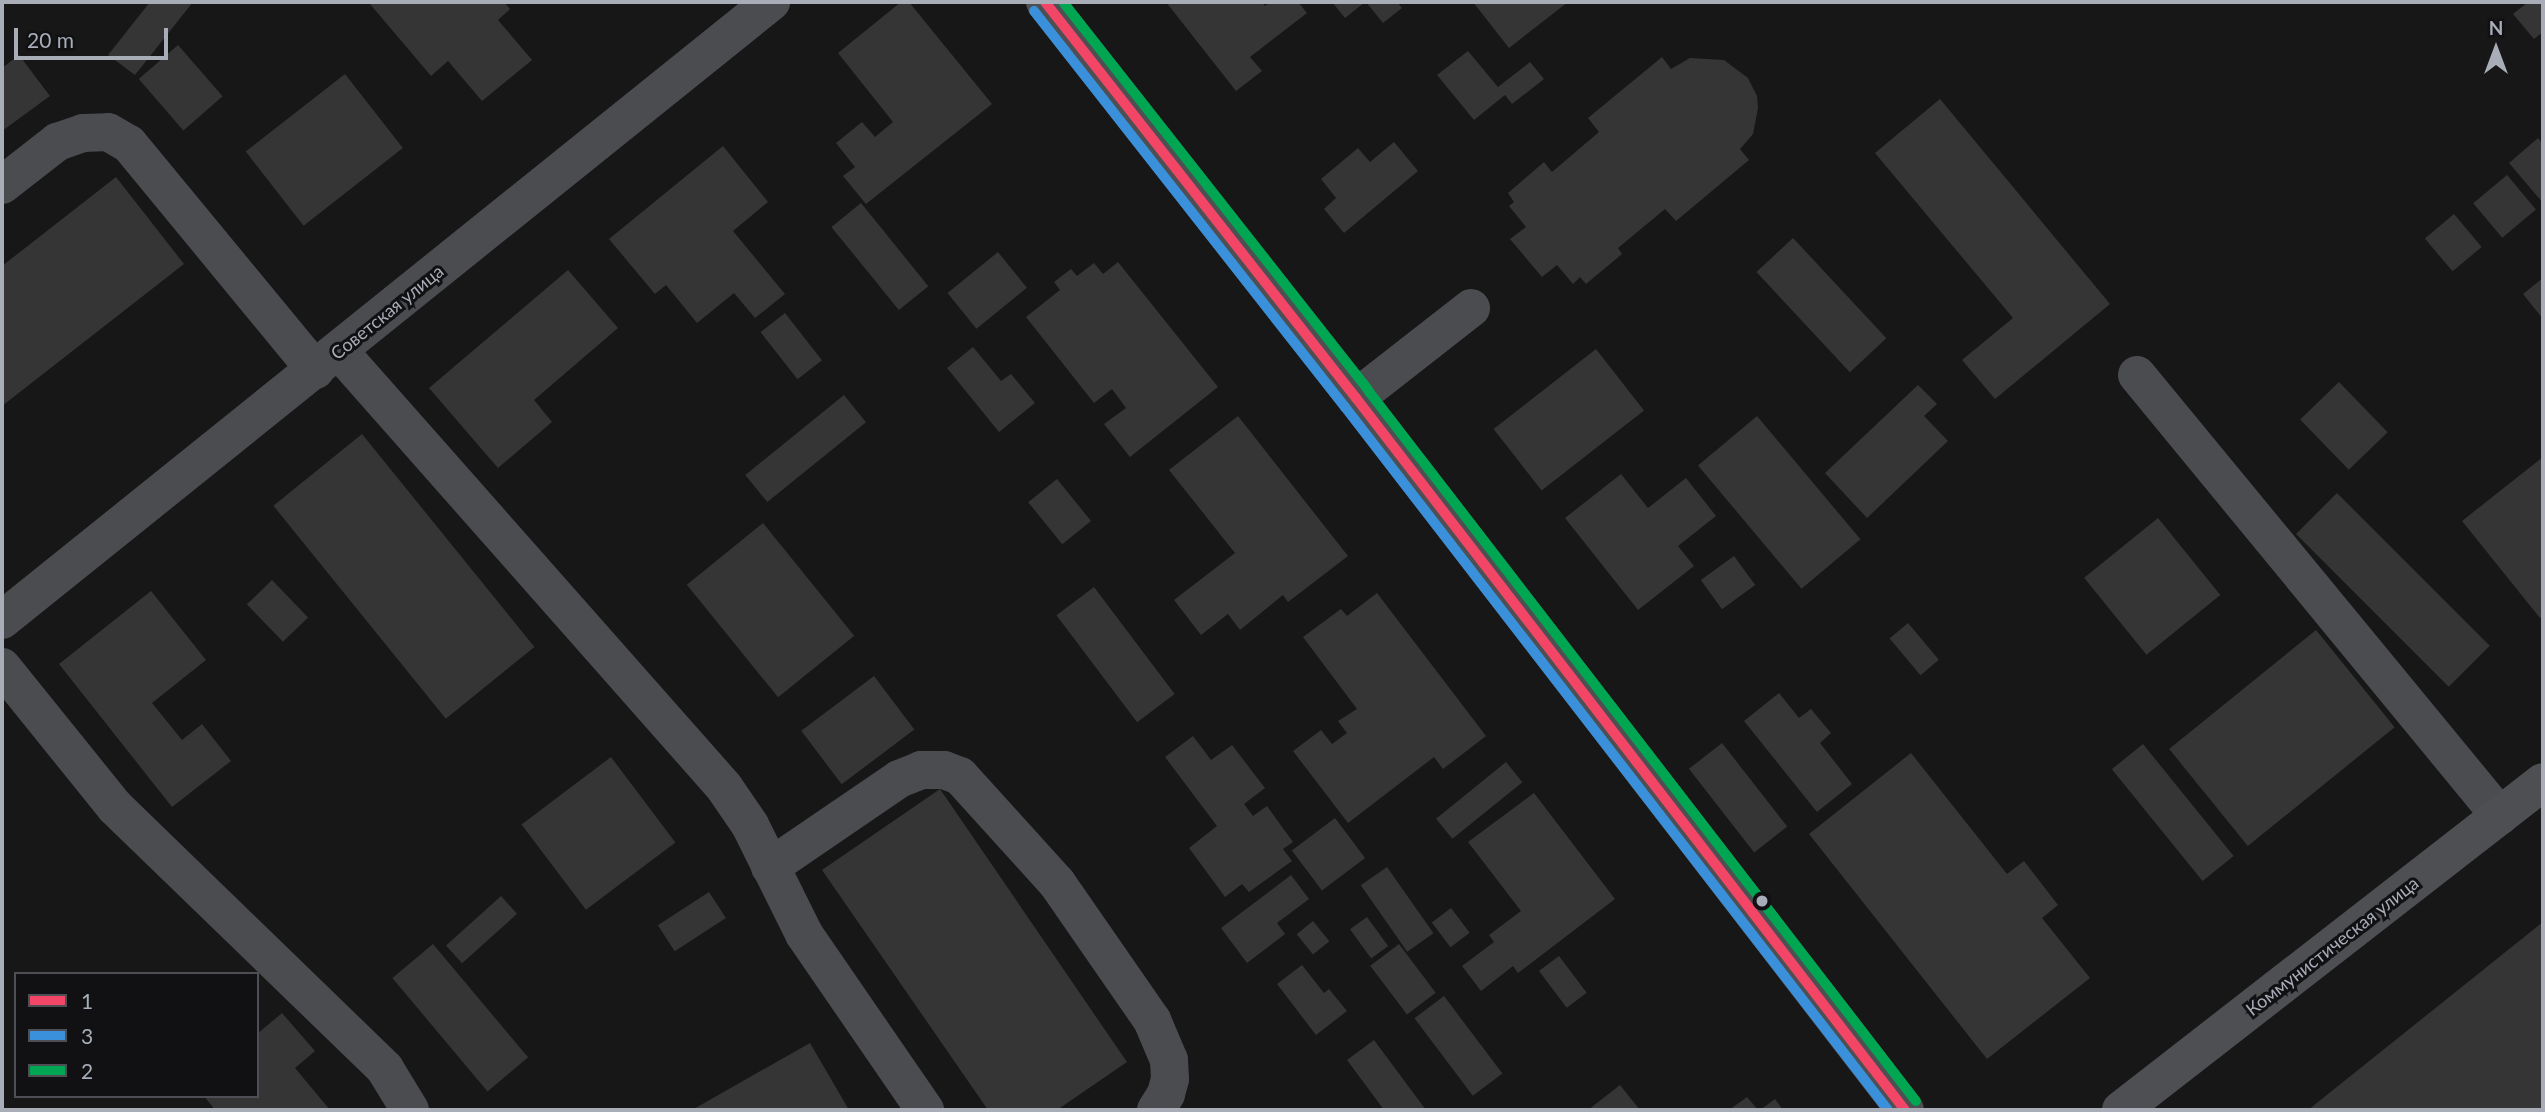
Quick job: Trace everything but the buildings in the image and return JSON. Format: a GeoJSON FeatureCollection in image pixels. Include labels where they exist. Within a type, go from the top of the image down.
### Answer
{"type":"FeatureCollection","features":[{"type":"Feature","properties":{"kind":"main road"},"geometry":{"type":"LineString","coordinates":[[1045,2],[1356,398],[1905,1110]]}},
{"type":"Feature","properties":{"kind":"main road","name":"Коммунистическая улица"},"geometry":{"type":"LineString","coordinates":[[2121,1110],[2543,782]]}},
{"type":"Feature","properties":{"kind":"street","name":"Советская улица"},"geometry":{"type":"LineString","coordinates":[[2,620],[771,2]]}},
{"type":"Feature","properties":{"kind":"street"},"geometry":{"type":"LineString","coordinates":[[2,185],[57,142],[83,133],[108,132],[129,144],[724,787],[750,825],[804,934],[925,1110]]}},
{"type":"Feature","properties":{"kind":"street"},"geometry":{"type":"LineString","coordinates":[[1356,398],[1471,308]]}},
{"type":"Feature","properties":{"kind":"street"},"geometry":{"type":"LineString","coordinates":[[2137,375],[2500,816]]}},
{"type":"Feature","properties":{"kind":"street"},"geometry":{"type":"LineString","coordinates":[[2,667],[115,807],[385,1069],[410,1110]]}},
{"type":"Feature","properties":{"kind":"street"},"geometry":{"type":"LineString","coordinates":[[770,867],[899,779],[921,769],[944,769],[960,776],[1030,849],[1057,883],[1152,1020],[1169,1060],[1170,1079],[1166,1094],[1156,1110]]}},
{"type":"Feature","properties":{"kind":"transit line","name":"1"},"geometry":{"type":"LineString","coordinates":[[1045,2],[1356,398],[1905,1110]]}},
{"type":"Feature","properties":{"kind":"transit line","name":"2"},"geometry":{"type":"LineString","coordinates":[[1063,2],[1367,389],[1916,1101]]}},
{"type":"Feature","properties":{"kind":"transit line","name":"3"},"geometry":{"type":"LineString","coordinates":[[1034,11],[1345,407],[1888,1110]]}}]}
